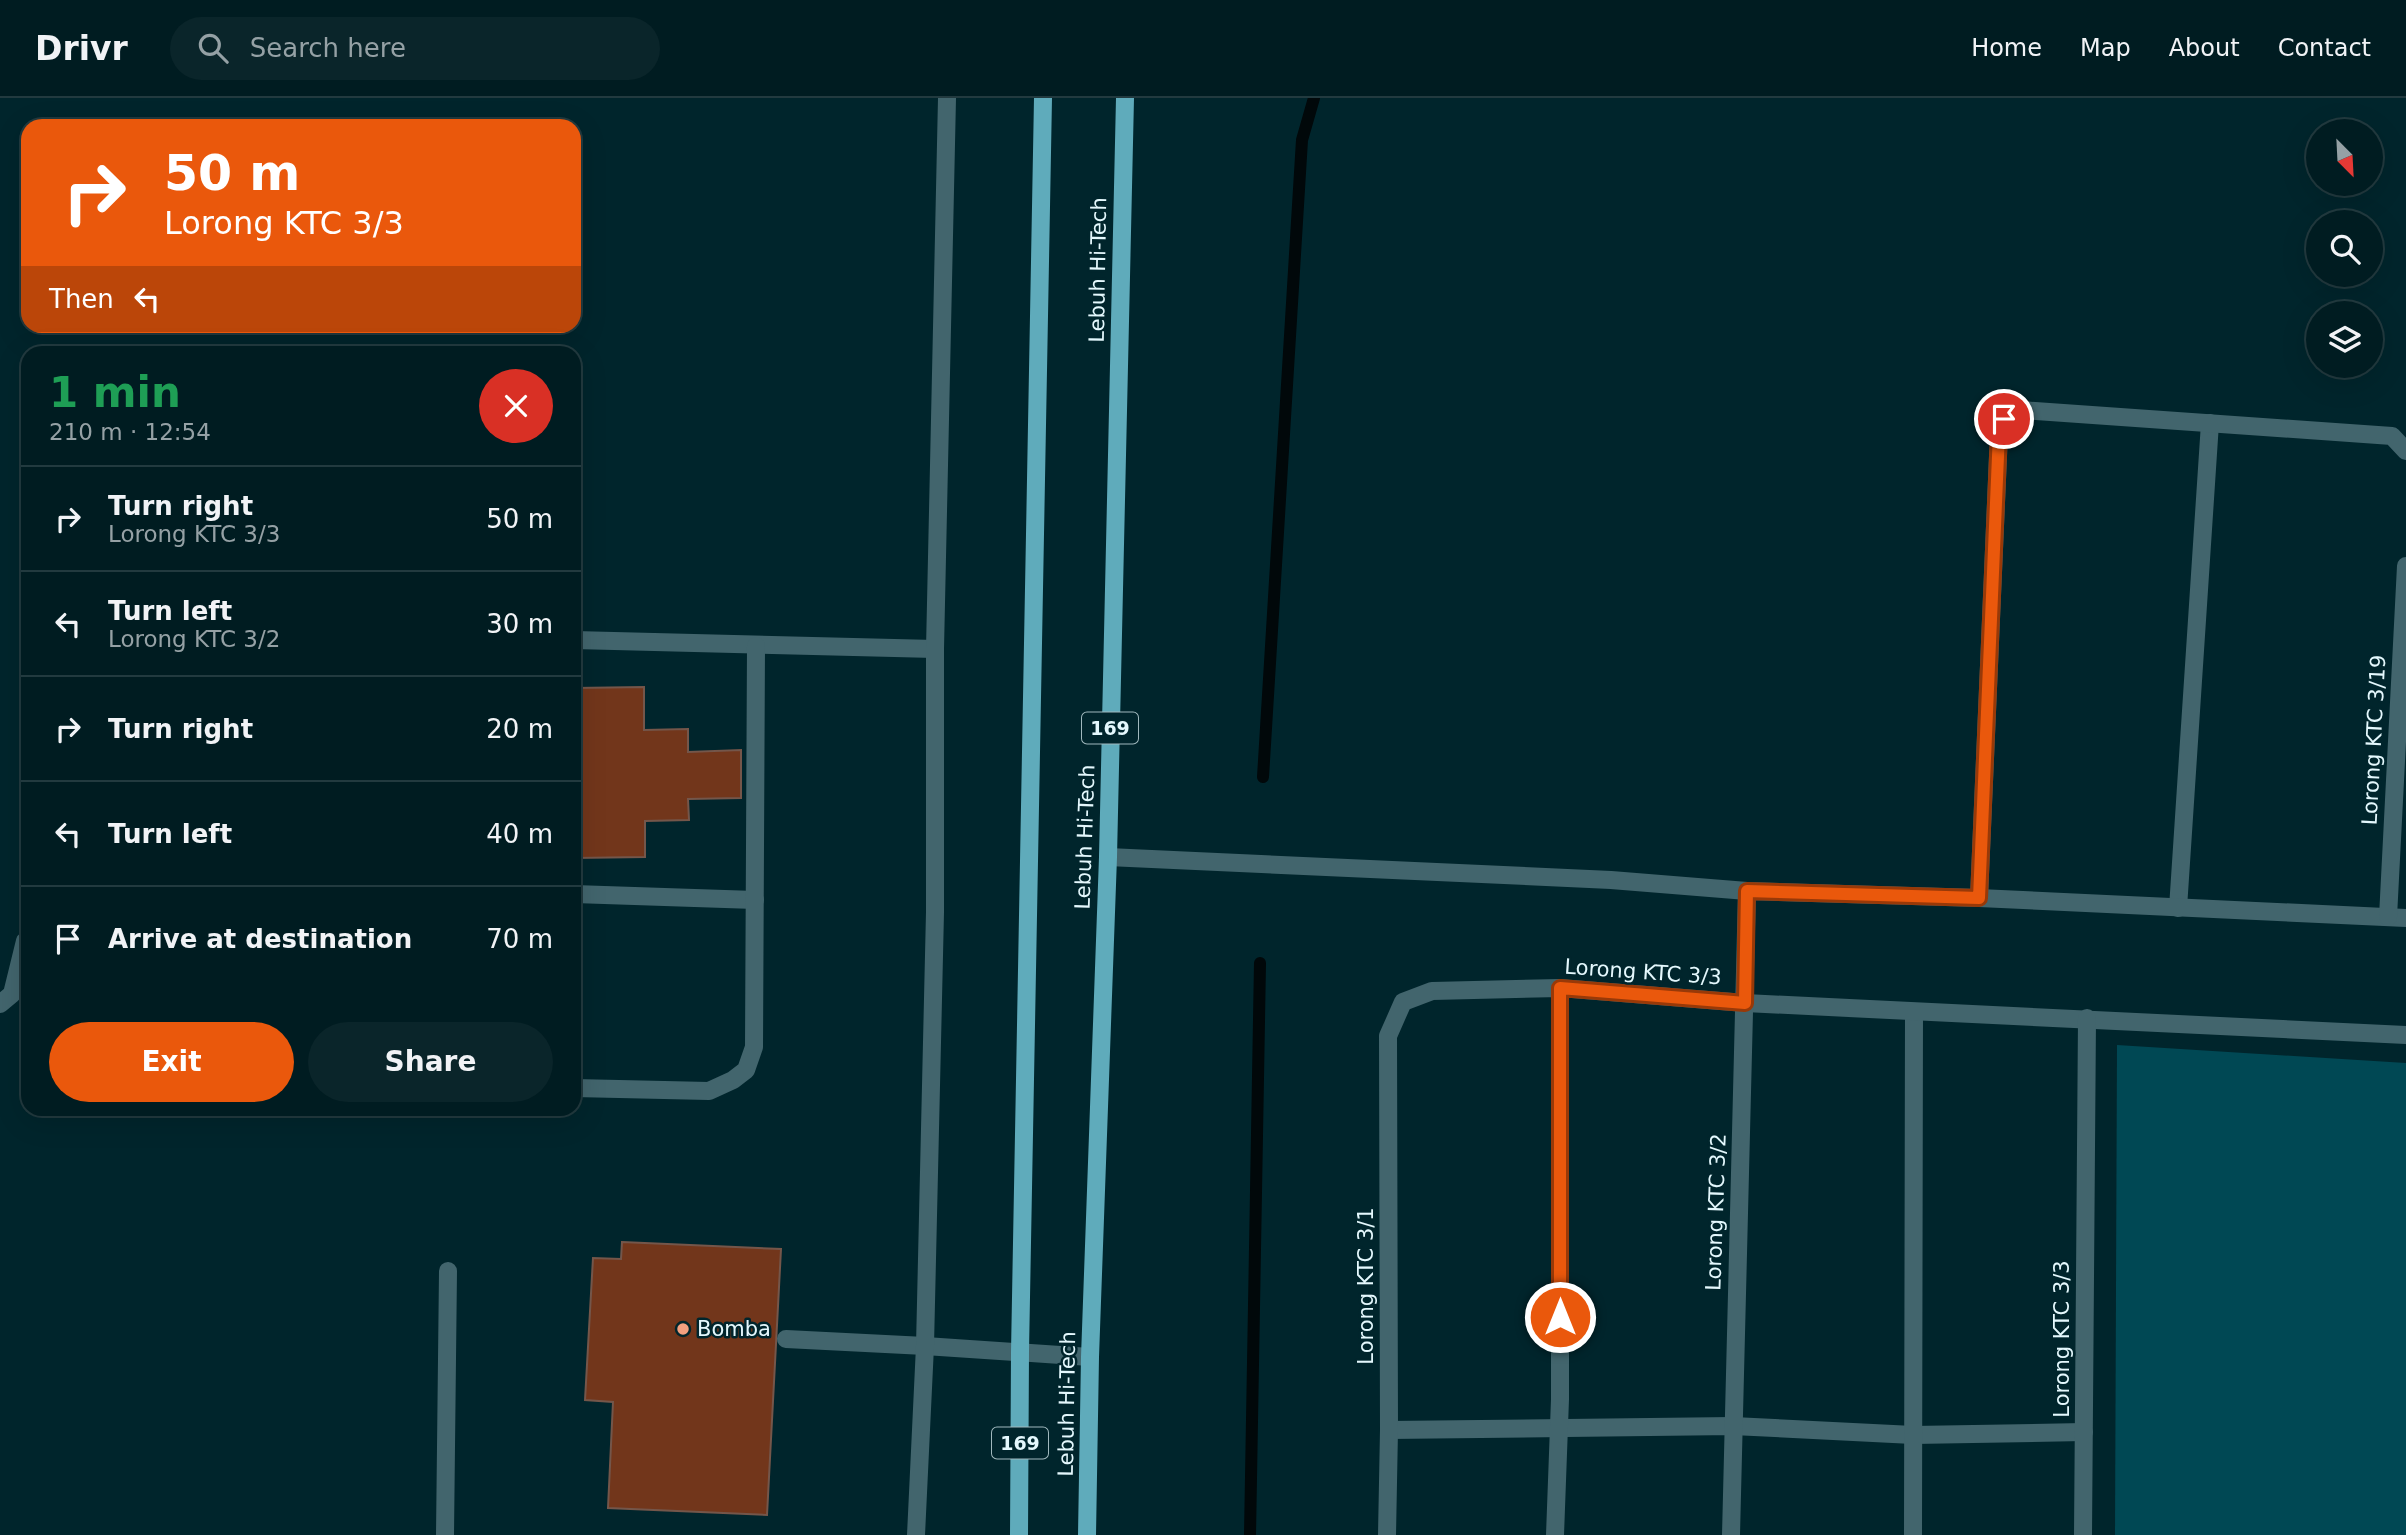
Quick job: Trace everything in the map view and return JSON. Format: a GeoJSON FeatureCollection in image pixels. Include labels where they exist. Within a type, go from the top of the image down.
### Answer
{"type":"FeatureCollection","features":[{"type":"Feature","properties":{"kind":"main road","name":"169"},"geometry":{"type":"LineString","coordinates":[[1019,1535],[1043,98]]}},
{"type":"Feature","properties":{"kind":"main road","name":"Lebuh Hi-Tech"},"geometry":{"type":"LineString","coordinates":[[1087,1535],[1090,1357],[1108,857],[1125,98]]}},
{"type":"Feature","properties":{"kind":"street"},"geometry":{"type":"LineString","coordinates":[[916,1535],[925,1346],[935,912],[935,649],[947,98]]}},
{"type":"Feature","properties":{"kind":"street"},"geometry":{"type":"LineString","coordinates":[[1979,898],[1998,446],[2004,419],[2021,410],[2392,436],[2406,451]]}},
{"type":"Feature","properties":{"kind":"street"},"geometry":{"type":"LineString","coordinates":[[2178,908],[2210,424]]}},
{"type":"Feature","properties":{"kind":"street","name":"Lorong KTC 3/19"},"geometry":{"type":"LineString","coordinates":[[2388,917],[2406,566]]}},
{"type":"Feature","properties":{"kind":"street"},"geometry":{"type":"LineString","coordinates":[[581,640],[935,649]]}},
{"type":"Feature","properties":{"kind":"street"},"geometry":{"type":"LineString","coordinates":[[581,1088],[709,1091],[733,1080],[746,1070],[754,1047],[756,646]]}},
{"type":"Feature","properties":{"kind":"street"},"geometry":{"type":"LineString","coordinates":[[1108,857],[1611,880],[1747,891],[1979,898],[2406,919]]}},
{"type":"Feature","properties":{"kind":"street","name":"Lorong KTC 3/2"},"geometry":{"type":"LineString","coordinates":[[1731,1535],[1747,891]]}},
{"type":"Feature","properties":{"kind":"street"},"geometry":{"type":"LineString","coordinates":[[581,894],[755,900]]}},
{"type":"Feature","properties":{"kind":"street"},"geometry":{"type":"LineString","coordinates":[[0,1004],[12,994],[21,957]]}},
{"type":"Feature","properties":{"kind":"street"},"geometry":{"type":"LineString","coordinates":[[1555,1535],[1560,988]]}},
{"type":"Feature","properties":{"kind":"street","name":"Lorong KTC 3/3"},"geometry":{"type":"LineString","coordinates":[[1388,1036],[1403,1002],[1432,991],[1560,988],[1745,1003],[2406,1035]]}},
{"type":"Feature","properties":{"kind":"street"},"geometry":{"type":"LineString","coordinates":[[1913,1535],[1914,1012]]}},
{"type":"Feature","properties":{"kind":"street","name":"Lorong KTC 3/3"},"geometry":{"type":"LineString","coordinates":[[2083,1535],[2087,1018]]}},
{"type":"Feature","properties":{"kind":"street","name":"Lorong KTC 3/1"},"geometry":{"type":"LineString","coordinates":[[1387,1535],[1388,1036]]}},
{"type":"Feature","properties":{"kind":"street"},"geometry":{"type":"LineString","coordinates":[[445,1535],[448,1271]]}},
{"type":"Feature","properties":{"kind":"street"},"geometry":{"type":"LineString","coordinates":[[786,1339],[1090,1357]]}},
{"type":"Feature","properties":{"kind":"street"},"geometry":{"type":"LineString","coordinates":[[1389,1430],[1733,1426],[1913,1435],[2084,1432]]}},
{"type":"Feature","properties":{"kind":"shaded area"},"geometry":{"type":"Polygon","coordinates":[[[2117,1045],[2406,1063],[2406,1535],[2115,1535],[2117,1045]]]}},
{"type":"Feature","properties":{"kind":"building"},"geometry":{"type":"Polygon","coordinates":[[[644,687],[644,730],[688,729],[688,752],[741,750],[741,798],[688,799],[689,820],[645,821],[645,857],[581,858],[581,688],[644,687]]]}},
{"type":"Feature","properties":{"kind":"building","name":"Bomba"},"geometry":{"type":"Polygon","coordinates":[[[622,1242],[781,1249],[767,1515],[608,1508],[613,1402],[585,1400],[593,1258],[621,1259],[622,1242]]]}},
{"type":"Feature","properties":{"kind":"waterway"},"geometry":{"type":"LineString","coordinates":[[1263,777],[1302,140],[1314,98]]}},
{"type":"Feature","properties":{"kind":"waterway"},"geometry":{"type":"LineString","coordinates":[[1250,1535],[1260,963]]}},
{"type":"Feature","properties":{"kind":"place","name":"Bomba"},"geometry":{"type":"Point","coordinates":[683,1329]}},
{"type":"Feature","properties":{"kind":"route"},"geometry":{"type":"LineString","coordinates":[[1560,1317],[1560,988],[1745,1003],[1747,891],[1979,898],[1999,433],[2004,419]]}}]}
